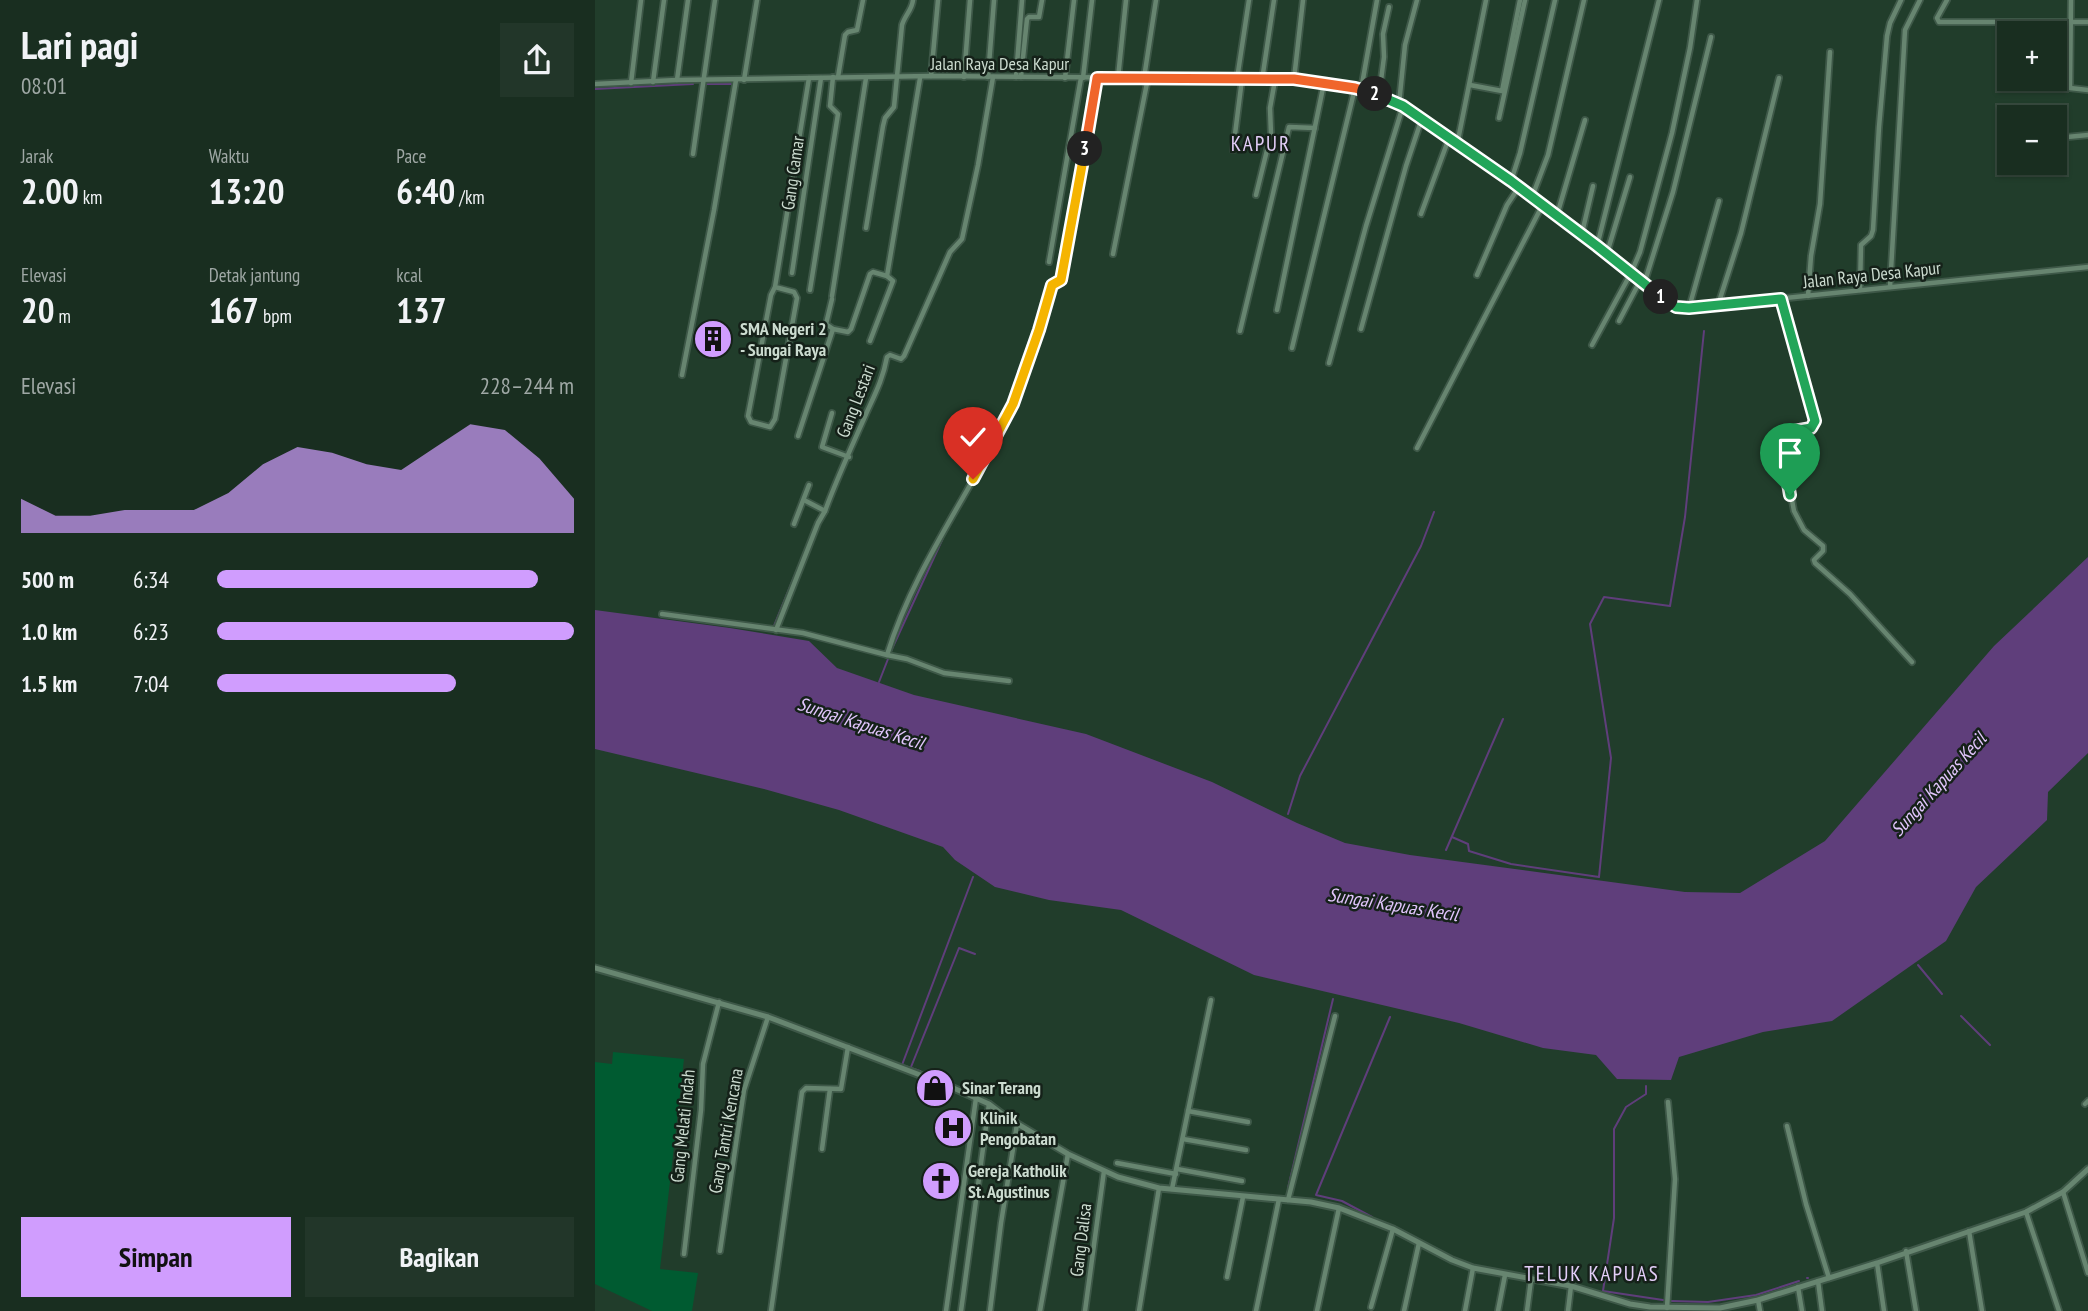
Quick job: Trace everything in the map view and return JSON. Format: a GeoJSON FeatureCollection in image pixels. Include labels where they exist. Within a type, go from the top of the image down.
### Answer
{"type":"FeatureCollection","features":[{"type":"Feature","properties":{"kind":"main road"},"geometry":{"type":"LineString","coordinates":[[595,968],[768,1017],[976,1098],[1068,1154],[1104,1171],[1159,1188],[1311,1202],[1339,1208],[1393,1229],[1473,1268],[1571,1286],[1630,1304],[1669,1309],[1720,1309],[1758,1300],[2026,1212],[2063,1192],[2088,1169]]}},
{"type":"Feature","properties":{"kind":"street"},"geometry":{"type":"LineString","coordinates":[[631,83],[641,0]]}},
{"type":"Feature","properties":{"kind":"street"},"geometry":{"type":"LineString","coordinates":[[653,82],[664,0]]}},
{"type":"Feature","properties":{"kind":"street"},"geometry":{"type":"LineString","coordinates":[[677,80],[688,0]]}},
{"type":"Feature","properties":{"kind":"street"},"geometry":{"type":"LineString","coordinates":[[693,153],[715,0]]}},
{"type":"Feature","properties":{"kind":"street"},"geometry":{"type":"LineString","coordinates":[[744,79],[757,0]]}},
{"type":"Feature","properties":{"kind":"street"},"geometry":{"type":"LineString","coordinates":[[810,290],[838,114],[829,106],[845,35],[857,30],[863,0]]}},
{"type":"Feature","properties":{"kind":"street"},"geometry":{"type":"LineString","coordinates":[[866,228],[883,126],[894,109],[902,25],[913,0]]}},
{"type":"Feature","properties":{"kind":"street"},"geometry":{"type":"LineString","coordinates":[[931,76],[938,0]]}},
{"type":"Feature","properties":{"kind":"street"},"geometry":{"type":"LineString","coordinates":[[964,77],[970,0]]}},
{"type":"Feature","properties":{"kind":"street"},"geometry":{"type":"LineString","coordinates":[[990,77],[995,0]]}},
{"type":"Feature","properties":{"kind":"street"},"geometry":{"type":"LineString","coordinates":[[1018,77],[1022,0]]}},
{"type":"Feature","properties":{"kind":"street"},"geometry":{"type":"LineString","coordinates":[[1018,77],[1028,18],[1039,17],[1042,0]]}},
{"type":"Feature","properties":{"kind":"street"},"geometry":{"type":"LineString","coordinates":[[1065,78],[1074,0]]}},
{"type":"Feature","properties":{"kind":"street"},"geometry":{"type":"LineString","coordinates":[[1049,262],[1082,78],[1092,0]]}},
{"type":"Feature","properties":{"kind":"street"},"geometry":{"type":"LineString","coordinates":[[1118,78],[1126,0]]}},
{"type":"Feature","properties":{"kind":"street"},"geometry":{"type":"LineString","coordinates":[[1113,254],[1146,78],[1156,0]]}},
{"type":"Feature","properties":{"kind":"street"},"geometry":{"type":"LineString","coordinates":[[1233,150],[1249,0]]}},
{"type":"Feature","properties":{"kind":"street"},"geometry":{"type":"LineString","coordinates":[[1262,80],[1274,0]]}},
{"type":"Feature","properties":{"kind":"street"},"geometry":{"type":"LineString","coordinates":[[1294,79],[1303,0]]}},
{"type":"Feature","properties":{"kind":"street"},"geometry":{"type":"LineString","coordinates":[[1361,90],[1377,0]]}},
{"type":"Feature","properties":{"kind":"street"},"geometry":{"type":"LineString","coordinates":[[1329,363],[1401,105],[1405,45],[1417,0]]}},
{"type":"Feature","properties":{"kind":"street"},"geometry":{"type":"LineString","coordinates":[[1457,145],[1486,0]]}},
{"type":"Feature","properties":{"kind":"street"},"geometry":{"type":"LineString","coordinates":[[1470,85],[1502,91],[1523,0]]}},
{"type":"Feature","properties":{"kind":"street"},"geometry":{"type":"LineString","coordinates":[[1499,118],[1523,0]]}},
{"type":"Feature","properties":{"kind":"street"},"geometry":{"type":"LineString","coordinates":[[1511,181],[1520,153],[1555,0]]}},
{"type":"Feature","properties":{"kind":"street"},"geometry":{"type":"LineString","coordinates":[[1532,197],[1548,155],[1584,0]]}},
{"type":"Feature","properties":{"kind":"street"},"geometry":{"type":"LineString","coordinates":[[1597,246],[1659,0]]}},
{"type":"Feature","properties":{"kind":"street"},"geometry":{"type":"LineString","coordinates":[[1592,345],[1640,252],[1672,133],[1697,0]]}},
{"type":"Feature","properties":{"kind":"street"},"geometry":{"type":"LineString","coordinates":[[1860,290],[1861,246],[1874,230],[1887,32],[1901,0]]}},
{"type":"Feature","properties":{"kind":"street"},"geometry":{"type":"LineString","coordinates":[[1889,287],[1905,30],[1920,0]]}},
{"type":"Feature","properties":{"kind":"street"},"geometry":{"type":"LineString","coordinates":[[1947,0],[1937,19],[1939,22],[2088,22]]}},
{"type":"Feature","properties":{"kind":"street"},"geometry":{"type":"LineString","coordinates":[[2071,0],[2070,88],[2088,90]]}},
{"type":"Feature","properties":{"kind":"street"},"geometry":{"type":"LineString","coordinates":[[1379,96],[1384,57],[1383,34],[1389,7]]}},
{"type":"Feature","properties":{"kind":"street"},"geometry":{"type":"LineString","coordinates":[[1619,321],[1642,283],[1676,180],[1711,37]]}},
{"type":"Feature","properties":{"kind":"street"},"geometry":{"type":"LineString","coordinates":[[1808,296],[1811,256],[1820,204],[1831,52]]}},
{"type":"Feature","properties":{"kind":"street","name":"Jalan Raya Desa Kapur"},"geometry":{"type":"LineString","coordinates":[[595,84],[931,76],[1294,79],[1355,88],[1401,105],[1543,204],[1676,307],[1689,308],[2088,267]]}},
{"type":"Feature","properties":{"kind":"street","name":"Gang Lestari"},"geometry":{"type":"LineString","coordinates":[[776,630],[818,523],[882,383],[887,357],[890,355],[901,359],[904,356],[950,252],[962,239],[978,165],[990,77]]}},
{"type":"Feature","properties":{"kind":"street"},"geometry":{"type":"LineString","coordinates":[[775,287],[794,292],[797,298],[775,419],[770,427],[751,422],[748,416],[771,295],[775,287],[809,78]]}},
{"type":"Feature","properties":{"kind":"street","name":"Gang Camar"},"geometry":{"type":"LineString","coordinates":[[792,273],[821,78]]}},
{"type":"Feature","properties":{"kind":"street"},"geometry":{"type":"LineString","coordinates":[[866,78],[832,298],[825,323],[833,329],[847,332],[851,329],[871,272],[887,276],[893,281],[870,341]]}},
{"type":"Feature","properties":{"kind":"street"},"geometry":{"type":"LineString","coordinates":[[887,276],[920,78]]}},
{"type":"Feature","properties":{"kind":"street"},"geometry":{"type":"LineString","coordinates":[[887,655],[901,619],[941,536],[1013,404],[1052,285],[1061,280],[1097,78]]}},
{"type":"Feature","properties":{"kind":"street"},"geometry":{"type":"LineString","coordinates":[[1718,305],[1745,220],[1779,78]]}},
{"type":"Feature","properties":{"kind":"street"},"geometry":{"type":"LineString","coordinates":[[682,375],[736,80]]}},
{"type":"Feature","properties":{"kind":"street"},"geometry":{"type":"LineString","coordinates":[[1256,195],[1271,134],[1270,108],[1275,80]]}},
{"type":"Feature","properties":{"kind":"street"},"geometry":{"type":"LineString","coordinates":[[1277,310],[1324,83]]}},
{"type":"Feature","properties":{"kind":"street"},"geometry":{"type":"LineString","coordinates":[[1292,348],[1355,88]]}},
{"type":"Feature","properties":{"kind":"street"},"geometry":{"type":"LineString","coordinates":[[1361,329],[1422,118]]}},
{"type":"Feature","properties":{"kind":"street"},"geometry":{"type":"LineString","coordinates":[[1557,215],[1585,120]]}},
{"type":"Feature","properties":{"kind":"street"},"geometry":{"type":"LineString","coordinates":[[1241,331],[1289,127],[1315,128]]}},
{"type":"Feature","properties":{"kind":"street"},"geometry":{"type":"LineString","coordinates":[[2067,137],[2088,135]]}},
{"type":"Feature","properties":{"kind":"street"},"geometry":{"type":"LineString","coordinates":[[1420,214],[1449,138]]}},
{"type":"Feature","properties":{"kind":"street"},"geometry":{"type":"LineString","coordinates":[[1607,253],[1630,177]]}},
{"type":"Feature","properties":{"kind":"street"},"geometry":{"type":"LineString","coordinates":[[1582,233],[1593,186]]}},
{"type":"Feature","properties":{"kind":"street"},"geometry":{"type":"LineString","coordinates":[[1477,275],[1507,205],[1519,187]]}},
{"type":"Feature","properties":{"kind":"street"},"geometry":{"type":"LineString","coordinates":[[1689,308],[1719,201]]}},
{"type":"Feature","properties":{"kind":"street"},"geometry":{"type":"LineString","coordinates":[[1417,448],[1543,204]]}},
{"type":"Feature","properties":{"kind":"street"},"geometry":{"type":"LineString","coordinates":[[1781,299],[1815,421],[1811,428],[1783,433],[1780,436],[1794,511],[1804,530],[1823,546],[1823,551],[1814,560],[1815,563],[1850,594],[1912,662]]}},
{"type":"Feature","properties":{"kind":"street"},"geometry":{"type":"LineString","coordinates":[[798,436],[833,329]]}},
{"type":"Feature","properties":{"kind":"street"},"geometry":{"type":"LineString","coordinates":[[832,413],[822,447],[849,457]]}},
{"type":"Feature","properties":{"kind":"street"},"geometry":{"type":"LineString","coordinates":[[794,524],[809,485]]}},
{"type":"Feature","properties":{"kind":"street"},"geometry":{"type":"LineString","coordinates":[[804,500],[825,511]]}},
{"type":"Feature","properties":{"kind":"street"},"geometry":{"type":"LineString","coordinates":[[662,614],[803,632],[907,659],[944,673],[1009,681]]}},
{"type":"Feature","properties":{"kind":"street"},"geometry":{"type":"LineString","coordinates":[[1173,1189],[1211,1000]]}},
{"type":"Feature","properties":{"kind":"street","name":"Gang Melati Indah"},"geometry":{"type":"LineString","coordinates":[[684,1254],[701,1110],[703,1063],[719,1002]]}},
{"type":"Feature","properties":{"kind":"street"},"geometry":{"type":"LineString","coordinates":[[1288,1200],[1335,1016]]}},
{"type":"Feature","properties":{"kind":"street","name":"Gang Tantri Kencana"},"geometry":{"type":"LineString","coordinates":[[720,1251],[744,1090],[768,1017]]}},
{"type":"Feature","properties":{"kind":"street"},"geometry":{"type":"LineString","coordinates":[[771,1311],[801,1092],[806,1088],[842,1088],[848,1047]]}},
{"type":"Feature","properties":{"kind":"street"},"geometry":{"type":"LineString","coordinates":[[822,1149],[830,1089]]}},
{"type":"Feature","properties":{"kind":"street"},"geometry":{"type":"LineString","coordinates":[[946,1311],[976,1098]]}},
{"type":"Feature","properties":{"kind":"street"},"geometry":{"type":"LineString","coordinates":[[1668,1102],[1675,1179],[1669,1309]]}},
{"type":"Feature","properties":{"kind":"street"},"geometry":{"type":"LineString","coordinates":[[961,1311],[989,1104]]}},
{"type":"Feature","properties":{"kind":"street"},"geometry":{"type":"LineString","coordinates":[[1188,1111],[1248,1122]]}},
{"type":"Feature","properties":{"kind":"street"},"geometry":{"type":"LineString","coordinates":[[990,1311],[1017,1124]]}},
{"type":"Feature","properties":{"kind":"street"},"geometry":{"type":"LineString","coordinates":[[1787,1126],[1806,1204],[1829,1278]]}},
{"type":"Feature","properties":{"kind":"street"},"geometry":{"type":"LineString","coordinates":[[1183,1139],[1246,1150]]}},
{"type":"Feature","properties":{"kind":"street"},"geometry":{"type":"LineString","coordinates":[[1040,1311],[1068,1154]]}},
{"type":"Feature","properties":{"kind":"street"},"geometry":{"type":"LineString","coordinates":[[1117,1163],[1242,1181]]}},
{"type":"Feature","properties":{"kind":"street","name":"Gang Dalisa"},"geometry":{"type":"LineString","coordinates":[[1086,1311],[1104,1171]]}},
{"type":"Feature","properties":{"kind":"street"},"geometry":{"type":"LineString","coordinates":[[1139,1311],[1159,1188]]}},
{"type":"Feature","properties":{"kind":"street"},"geometry":{"type":"LineString","coordinates":[[2063,1192],[2088,1273]]}},
{"type":"Feature","properties":{"kind":"street"},"geometry":{"type":"LineString","coordinates":[[1227,1277],[1243,1197]]}},
{"type":"Feature","properties":{"kind":"street"},"geometry":{"type":"LineString","coordinates":[[1256,1311],[1279,1199]]}},
{"type":"Feature","properties":{"kind":"street"},"geometry":{"type":"LineString","coordinates":[[1317,1311],[1339,1208]]}},
{"type":"Feature","properties":{"kind":"street"},"geometry":{"type":"LineString","coordinates":[[2026,1212],[2059,1311]]}},
{"type":"Feature","properties":{"kind":"street"},"geometry":{"type":"LineString","coordinates":[[1371,1307],[1393,1229]]}},
{"type":"Feature","properties":{"kind":"street"},"geometry":{"type":"LineString","coordinates":[[1969,1231],[1982,1311]]}},
{"type":"Feature","properties":{"kind":"street"},"geometry":{"type":"LineString","coordinates":[[1404,1311],[1419,1244]]}},
{"type":"Feature","properties":{"kind":"street"},"geometry":{"type":"LineString","coordinates":[[1906,1251],[1916,1311]]}},
{"type":"Feature","properties":{"kind":"street"},"geometry":{"type":"LineString","coordinates":[[1877,1263],[1884,1311]]}},
{"type":"Feature","properties":{"kind":"street"},"geometry":{"type":"LineString","coordinates":[[1465,1311],[1473,1268]]}},
{"type":"Feature","properties":{"kind":"street"},"geometry":{"type":"LineString","coordinates":[[1498,1311],[1505,1275]]}},
{"type":"Feature","properties":{"kind":"street"},"geometry":{"type":"LineString","coordinates":[[1527,1311],[1531,1280]]}},
{"type":"Feature","properties":{"kind":"street"},"geometry":{"type":"LineString","coordinates":[[1818,1281],[1822,1311]]}},
{"type":"Feature","properties":{"kind":"street"},"geometry":{"type":"LineString","coordinates":[[1568,1311],[1571,1286]]}},
{"type":"Feature","properties":{"kind":"street"},"geometry":{"type":"LineString","coordinates":[[1798,1287],[1802,1311]]}},
{"type":"Feature","properties":{"kind":"street"},"geometry":{"type":"LineString","coordinates":[[1758,1300],[1759,1311]]}},
{"type":"Feature","properties":{"kind":"green space"},"geometry":{"type":"Polygon","coordinates":[[[613,1052],[684,1059],[660,1269],[698,1273],[692,1311],[652,1311],[595,1284],[595,1062],[612,1064],[613,1052]]]}},
{"type":"Feature","properties":{"kind":"water","name":"Sungai Kapuas Kecil"},"geometry":{"type":"Polygon","coordinates":[[[2088,557],[2088,753],[2048,792],[2047,820],[1976,887],[1946,941],[1832,1021],[1763,1032],[1679,1057],[1671,1080],[1617,1079],[1596,1055],[1543,1048],[1459,1023],[1254,975],[1121,910],[1049,900],[995,887],[955,860],[943,847],[839,810],[764,789],[595,749],[595,610],[809,641],[837,668],[914,695],[1086,734],[1212,782],[1345,843],[1410,855],[1685,892],[1740,893],[1825,841],[1994,646],[2088,557]]]}},
{"type":"Feature","properties":{"kind":"waterway"},"geometry":{"type":"LineString","coordinates":[[595,89],[693,84]]}},
{"type":"Feature","properties":{"kind":"waterway"},"geometry":{"type":"LineString","coordinates":[[706,84],[731,84]]}},
{"type":"Feature","properties":{"kind":"waterway"},"geometry":{"type":"LineString","coordinates":[[1452,837],[1468,844],[1469,851],[1511,864],[1599,877],[1611,758],[1590,624],[1604,597],[1670,606],[1685,517],[1704,331]]}},
{"type":"Feature","properties":{"kind":"waterway"},"geometry":{"type":"LineString","coordinates":[[1288,814],[1300,776],[1421,546],[1434,512]]}},
{"type":"Feature","properties":{"kind":"waterway"},"geometry":{"type":"LineString","coordinates":[[891,651],[943,538]]}},
{"type":"Feature","properties":{"kind":"waterway"},"geometry":{"type":"LineString","coordinates":[[774,626],[803,555]]}},
{"type":"Feature","properties":{"kind":"waterway"},"geometry":{"type":"LineString","coordinates":[[879,682],[888,659]]}},
{"type":"Feature","properties":{"kind":"waterway"},"geometry":{"type":"LineString","coordinates":[[1446,850],[1503,719]]}},
{"type":"Feature","properties":{"kind":"waterway"},"geometry":{"type":"LineString","coordinates":[[920,1071],[902,1065],[973,877]]}},
{"type":"Feature","properties":{"kind":"waterway"},"geometry":{"type":"LineString","coordinates":[[911,1067],[959,948],[975,954]]}},
{"type":"Feature","properties":{"kind":"waterway"},"geometry":{"type":"LineString","coordinates":[[1918,965],[1942,994]]}},
{"type":"Feature","properties":{"kind":"waterway"},"geometry":{"type":"LineString","coordinates":[[1288,1188],[1333,999]]}},
{"type":"Feature","properties":{"kind":"waterway"},"geometry":{"type":"LineString","coordinates":[[1961,1016],[1990,1045]]}},
{"type":"Feature","properties":{"kind":"waterway"},"geometry":{"type":"LineString","coordinates":[[1372,1217],[1342,1201],[1316,1195],[1390,1017]]}},
{"type":"Feature","properties":{"kind":"waterway"},"geometry":{"type":"LineString","coordinates":[[927,1074],[939,1077]]}},
{"type":"Feature","properties":{"kind":"waterway"},"geometry":{"type":"LineString","coordinates":[[1646,1086],[1646,1094],[1626,1107],[1614,1129],[1614,1218],[1603,1291],[1663,1300]]}},
{"type":"Feature","properties":{"kind":"waterway"},"geometry":{"type":"LineString","coordinates":[[1671,1301],[1708,1302],[1756,1295],[1799,1281]]}},
{"type":"Feature","properties":{"kind":"place","name":"SMA Negeri 2 - Sungai Raya"},"geometry":{"type":"Point","coordinates":[713,339]}},
{"type":"Feature","properties":{"kind":"place","name":"Sinar Terang"},"geometry":{"type":"Point","coordinates":[935,1088]}},
{"type":"Feature","properties":{"kind":"place","name":"Klinik Pengobatan"},"geometry":{"type":"Point","coordinates":[953,1128]}},
{"type":"Feature","properties":{"kind":"place","name":"Gereja Katholik St. Agustinus"},"geometry":{"type":"Point","coordinates":[941,1181]}},
{"type":"Feature","properties":{"kind":"district","name":"KAPUR"},"geometry":{"type":"Point","coordinates":[1261,144]}},
{"type":"Feature","properties":{"kind":"district","name":"TELUK KAPUAS"},"geometry":{"type":"Point","coordinates":[1592,1274]}},
{"type":"Feature","properties":{"kind":"route"},"geometry":{"type":"LineString","coordinates":[[973,479],[1013,404],[1052,285],[1061,280],[1097,78],[1294,79],[1355,88],[1403,106],[1543,204],[1676,307],[1781,299],[1815,421],[1811,428],[1783,433],[1780,436],[1790,495]]}}]}
